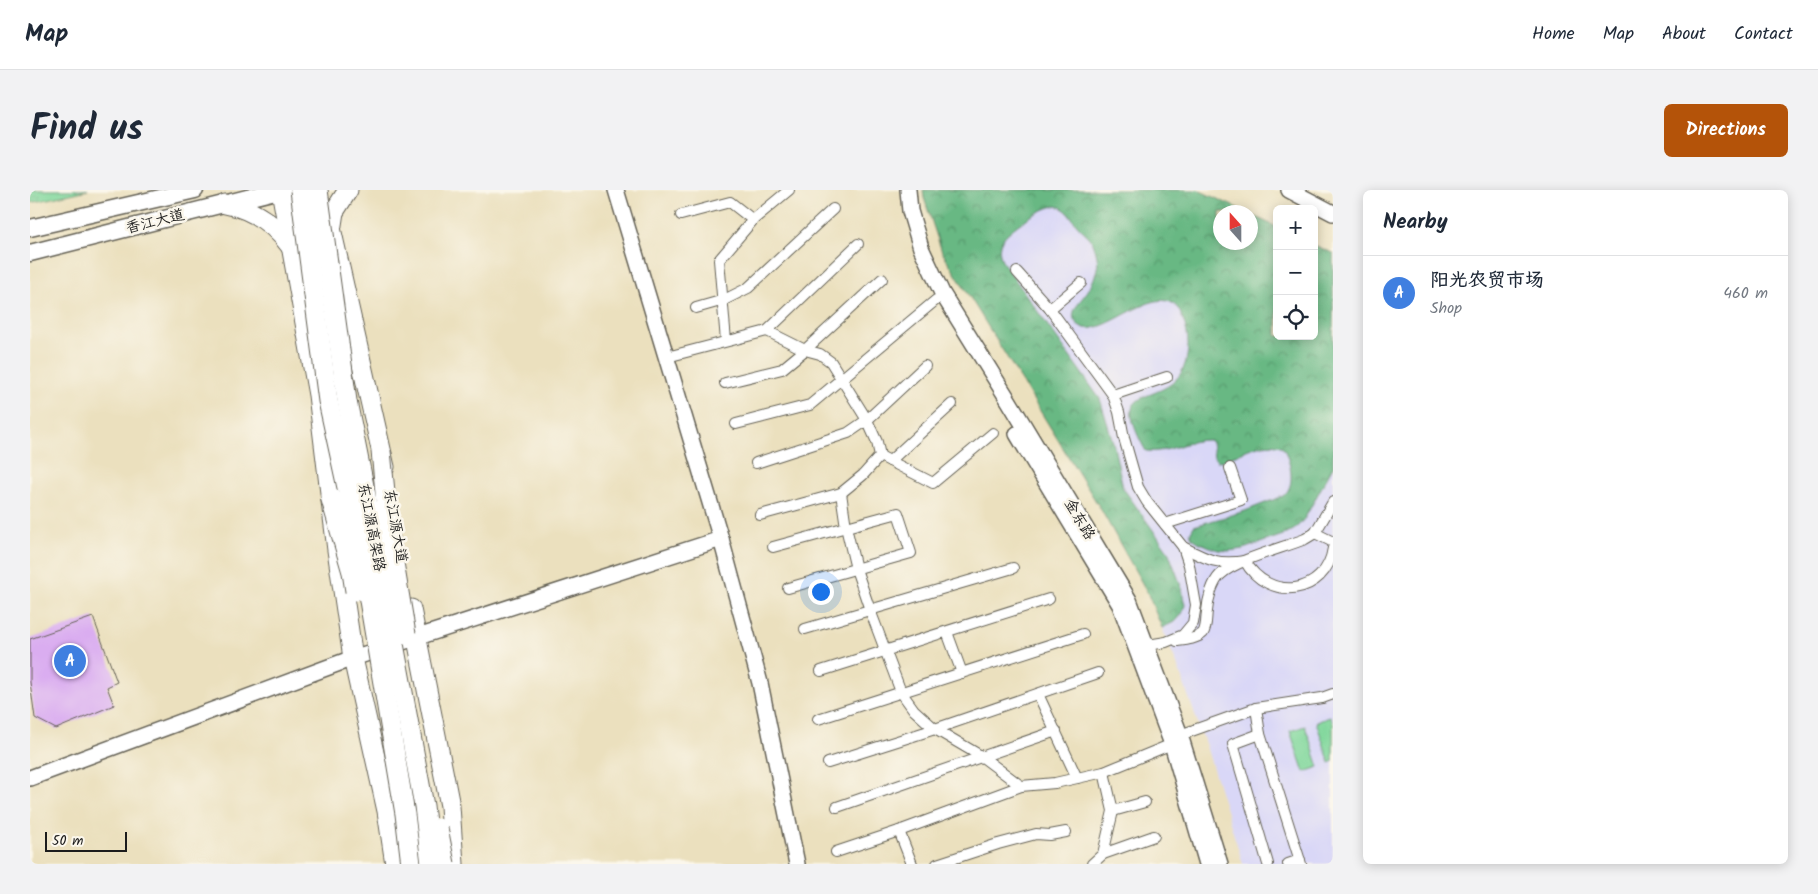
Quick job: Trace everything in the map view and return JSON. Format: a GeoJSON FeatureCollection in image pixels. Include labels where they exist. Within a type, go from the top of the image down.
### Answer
{"type":"FeatureCollection","features":[{"type":"Feature","properties":{"kind":"highway"},"geometry":{"type":"LineString","coordinates":[[280,190],[318,395],[353,658],[387,811],[395,864]]}},
{"type":"Feature","properties":{"kind":"highway","name":"东江源高架路"},"geometry":{"type":"LineString","coordinates":[[300,190],[328,401],[360,546],[405,814],[411,864]]}},
{"type":"Feature","properties":{"kind":"highway","name":"东江源高架路"},"geometry":{"type":"LineString","coordinates":[[318,190],[347,401],[376,542],[424,806],[431,864]]}},
{"type":"Feature","properties":{"kind":"highway","name":"东江源大道"},"geometry":{"type":"LineString","coordinates":[[327,190],[331,231],[393,501],[416,639],[450,806],[454,864]]}},
{"type":"Feature","properties":{"kind":"highway"},"geometry":{"type":"LineString","coordinates":[[331,231],[334,212],[348,190]]}},
{"type":"Feature","properties":{"kind":"highway"},"geometry":{"type":"LineString","coordinates":[[225,204],[245,208],[263,218],[279,231],[291,247]]}},
{"type":"Feature","properties":{"kind":"highway"},"geometry":{"type":"LineString","coordinates":[[381,451],[389,533],[444,864]]}},
{"type":"Feature","properties":{"kind":"highway"},"geometry":{"type":"LineString","coordinates":[[330,496],[352,572],[402,864]]}},
{"type":"Feature","properties":{"kind":"main road","name":"香江大道"},"geometry":{"type":"LineString","coordinates":[[30,228],[195,190]]}},
{"type":"Feature","properties":{"kind":"main road","name":"香江大道"},"geometry":{"type":"LineString","coordinates":[[30,253],[280,190]]}},
{"type":"Feature","properties":{"kind":"main road"},"geometry":{"type":"LineString","coordinates":[[616,190],[721,540],[760,683],[797,864]]}},
{"type":"Feature","properties":{"kind":"main road","name":"金东路"},"geometry":{"type":"LineString","coordinates":[[898,190],[901,213],[913,252],[936,300],[1120,605],[1176,740],[1220,864]]}},
{"type":"Feature","properties":{"kind":"main road","name":"金东路"},"geometry":{"type":"LineString","coordinates":[[908,190],[910,211],[921,248],[942,293],[1010,401],[1130,600],[1148,645],[1176,740],[1207,864]]}},
{"type":"Feature","properties":{"kind":"main road"},"geometry":{"type":"LineString","coordinates":[[1288,190],[1333,212]]}},
{"type":"Feature","properties":{"kind":"main road"},"geometry":{"type":"LineString","coordinates":[[30,778],[353,658],[721,540]]}},
{"type":"Feature","properties":{"kind":"street"},"geometry":{"type":"LineString","coordinates":[[726,341],[720,260],[753,220],[789,190]]}},
{"type":"Feature","properties":{"kind":"street"},"geometry":{"type":"LineString","coordinates":[[681,215],[730,202],[753,220]]}},
{"type":"Feature","properties":{"kind":"street"},"geometry":{"type":"LineString","coordinates":[[696,308],[724,300],[748,288],[833,209]]}},
{"type":"Feature","properties":{"kind":"street"},"geometry":{"type":"LineString","coordinates":[[667,357],[767,331],[858,244]]}},
{"type":"Feature","properties":{"kind":"street"},"geometry":{"type":"LineString","coordinates":[[1017,272],[1050,309],[1113,395],[1138,487],[1147,502],[1183,547],[1189,566],[1196,605],[1195,614],[1193,623],[1183,635],[1166,642]]}},
{"type":"Feature","properties":{"kind":"street"},"geometry":{"type":"LineString","coordinates":[[725,383],[782,369],[882,279]]}},
{"type":"Feature","properties":{"kind":"street"},"geometry":{"type":"LineString","coordinates":[[1050,309],[1081,282]]}},
{"type":"Feature","properties":{"kind":"street"},"geometry":{"type":"LineString","coordinates":[[736,424],[810,405],[936,300]]}},
{"type":"Feature","properties":{"kind":"street"},"geometry":{"type":"LineString","coordinates":[[767,331],[805,350],[820,354],[831,362],[867,420],[877,442],[880,456]]}},
{"type":"Feature","properties":{"kind":"street"},"geometry":{"type":"LineString","coordinates":[[756,464],[848,433],[867,420],[925,366]]}},
{"type":"Feature","properties":{"kind":"street"},"geometry":{"type":"LineString","coordinates":[[1113,395],[1167,377]]}},
{"type":"Feature","properties":{"kind":"street"},"geometry":{"type":"LineString","coordinates":[[890,461],[952,404]]}},
{"type":"Feature","properties":{"kind":"street"},"geometry":{"type":"LineString","coordinates":[[880,456],[933,483],[993,433]]}},
{"type":"Feature","properties":{"kind":"street"},"geometry":{"type":"LineString","coordinates":[[760,515],[841,493],[863,475],[880,456]]}},
{"type":"Feature","properties":{"kind":"street"},"geometry":{"type":"LineString","coordinates":[[1166,524],[1241,500],[1230,468]]}},
{"type":"Feature","properties":{"kind":"street"},"geometry":{"type":"LineString","coordinates":[[841,493],[846,527],[856,569],[901,692],[914,710],[935,729],[981,756],[1021,786]]}},
{"type":"Feature","properties":{"kind":"street"},"geometry":{"type":"LineString","coordinates":[[1148,645],[1178,642],[1194,638],[1202,633],[1206,626],[1211,592],[1219,576],[1230,567],[1298,542],[1315,533],[1333,502]]}},
{"type":"Feature","properties":{"kind":"street"},"geometry":{"type":"LineString","coordinates":[[773,547],[898,513],[911,553],[788,588]]}},
{"type":"Feature","properties":{"kind":"street"},"geometry":{"type":"LineString","coordinates":[[1315,533],[1333,542]]}},
{"type":"Feature","properties":{"kind":"street"},"geometry":{"type":"LineString","coordinates":[[1183,547],[1215,562],[1227,564],[1245,561]]}},
{"type":"Feature","properties":{"kind":"street"},"geometry":{"type":"LineString","coordinates":[[1245,561],[1255,576],[1269,585],[1286,589],[1295,588],[1311,582],[1323,572],[1331,558],[1333,548]]}},
{"type":"Feature","properties":{"kind":"street"},"geometry":{"type":"LineString","coordinates":[[805,629],[1013,568]]}},
{"type":"Feature","properties":{"kind":"street"},"geometry":{"type":"LineString","coordinates":[[822,671],[1049,599]]}},
{"type":"Feature","properties":{"kind":"street"},"geometry":{"type":"LineString","coordinates":[[948,632],[962,673]]}},
{"type":"Feature","properties":{"kind":"street"},"geometry":{"type":"LineString","coordinates":[[818,719],[1083,634]]}},
{"type":"Feature","properties":{"kind":"street"},"geometry":{"type":"LineString","coordinates":[[828,763],[1098,674]]}},
{"type":"Feature","properties":{"kind":"street"},"geometry":{"type":"LineString","coordinates":[[1038,694],[1077,778]]}},
{"type":"Feature","properties":{"kind":"street"},"geometry":{"type":"LineString","coordinates":[[836,852],[900,831],[1021,786],[1055,783],[1104,772],[1176,740],[1256,708],[1322,698],[1333,694]]}},
{"type":"Feature","properties":{"kind":"street"},"geometry":{"type":"LineString","coordinates":[[1256,708],[1260,734],[1301,862],[1288,864]]}},
{"type":"Feature","properties":{"kind":"street"},"geometry":{"type":"LineString","coordinates":[[837,807],[1056,731]]}},
{"type":"Feature","properties":{"kind":"street"},"geometry":{"type":"LineString","coordinates":[[1260,734],[1232,744],[1268,864]]}},
{"type":"Feature","properties":{"kind":"street"},"geometry":{"type":"LineString","coordinates":[[1103,854],[1114,810],[1104,772]]}},
{"type":"Feature","properties":{"kind":"street"},"geometry":{"type":"LineString","coordinates":[[1114,810],[1145,802]]}},
{"type":"Feature","properties":{"kind":"street"},"geometry":{"type":"LineString","coordinates":[[900,831],[912,864]]}},
{"type":"Feature","properties":{"kind":"street"},"geometry":{"type":"LineString","coordinates":[[937,864],[998,844],[1027,837],[1066,832]]}},
{"type":"Feature","properties":{"kind":"street"},"geometry":{"type":"LineString","coordinates":[[1092,864],[1103,854],[1154,836]]}},
{"type":"Feature","properties":{"kind":"shaded area"},"geometry":{"type":"Polygon","coordinates":[[[923,190],[1198,190],[1231,205],[1213,205],[1213,250],[1258,250],[1258,218],[1273,225],[1273,340],[1318,340],[1318,247],[1333,253],[1333,864],[1243,864],[1206,746],[1177,664],[1147,592],[1100,508],[942,252],[923,190]]]}},
{"type":"Feature","properties":{"kind":"green space"},"geometry":{"type":"Polygon","coordinates":[[[30,190],[88,190],[30,203],[30,190]]]}},
{"type":"Feature","properties":{"kind":"green space"},"geometry":{"type":"Polygon","coordinates":[[[923,190],[1198,190],[1231,205],[1213,205],[1213,250],[1258,250],[1258,218],[1273,225],[1273,340],[1318,340],[1318,247],[1333,253],[1333,466],[1305,518],[1295,529],[1286,534],[1243,549],[1218,550],[1192,538],[1190,533],[1194,526],[1245,511],[1283,496],[1290,486],[1291,473],[1283,447],[1268,444],[1244,451],[1222,461],[1217,461],[1214,457],[1212,443],[1209,440],[1201,440],[1171,449],[1146,451],[1132,419],[1132,409],[1136,402],[1143,397],[1161,390],[1179,376],[1185,363],[1188,346],[1185,324],[1182,317],[1174,304],[1163,300],[1135,309],[1106,324],[1093,328],[1082,327],[1076,323],[1074,313],[1075,308],[1094,279],[1098,263],[1091,240],[1067,211],[1056,206],[1043,210],[1017,225],[1001,242],[999,250],[1002,261],[1100,399],[1113,442],[1123,488],[1168,551],[1180,583],[1185,605],[1182,614],[1176,621],[1162,628],[1147,592],[1100,508],[942,252],[923,190]]]}},
{"type":"Feature","properties":{"kind":"green space"},"geometry":{"type":"Polygon","coordinates":[[[1330,717],[1333,724],[1333,761],[1330,763],[1316,722],[1330,717]]]}},
{"type":"Feature","properties":{"kind":"green space"},"geometry":{"type":"Polygon","coordinates":[[[1305,726],[1319,767],[1304,772],[1290,731],[1305,726]]]}},
{"type":"Feature","properties":{"kind":"building"},"geometry":{"type":"Polygon","coordinates":[[[93,617],[117,682],[107,687],[114,705],[56,729],[35,718],[30,682],[30,639],[93,617]]]}},
{"type":"Feature","properties":{"kind":"place","name":"阳光农贸市场"},"geometry":{"type":"Point","coordinates":[70,661]}}]}
